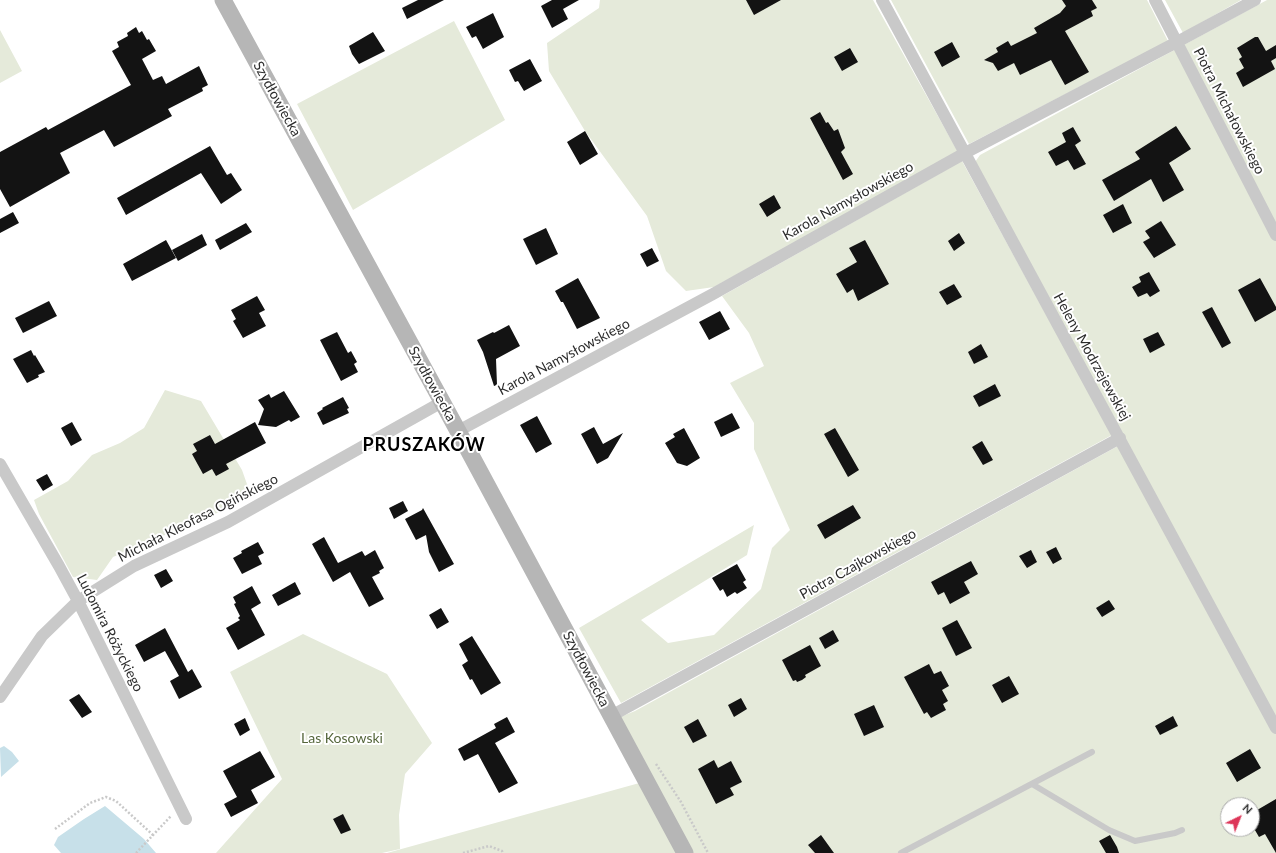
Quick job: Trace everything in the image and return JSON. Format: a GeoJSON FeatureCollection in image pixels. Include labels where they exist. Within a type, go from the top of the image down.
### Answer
{"type":"FeatureCollection","features":[{"type":"Feature","properties":{"kind":"street","name":"Szydłowiecka"},"geometry":{"type":"LineString","coordinates":[[223,0],[458,431],[685,853]]}},
{"type":"Feature","properties":{"kind":"street","name":"Heleny Modrzejewskiej"},"geometry":{"type":"LineString","coordinates":[[882,0],[1276,728]]}},
{"type":"Feature","properties":{"kind":"street","name":"Piotra Michałowskiego"},"geometry":{"type":"LineString","coordinates":[[1155,0],[1276,235]]}},
{"type":"Feature","properties":{"kind":"street","name":"Karola Namysłowskiego"},"geometry":{"type":"LineString","coordinates":[[458,431],[706,298],[965,153],[1255,0]]}},
{"type":"Feature","properties":{"kind":"street","name":"Michała Kleofasa Ogińskiego"},"geometry":{"type":"LineString","coordinates":[[0,697],[42,636],[78,601],[134,566],[228,522],[442,402]]}},
{"type":"Feature","properties":{"kind":"street","name":"Piotra Czajkowskiego"},"geometry":{"type":"LineString","coordinates":[[612,716],[1120,438]]}},
{"type":"Feature","properties":{"kind":"street","name":"Ludomira Różyckiego"},"geometry":{"type":"LineString","coordinates":[[0,464],[78,601],[186,819]]}},
{"type":"Feature","properties":{"kind":"lane"},"geometry":{"type":"LineString","coordinates":[[901,853],[1092,752]]}},
{"type":"Feature","properties":{"kind":"lane"},"geometry":{"type":"LineString","coordinates":[[1032,784],[1109,830],[1135,841],[1182,830]]}},
{"type":"Feature","properties":{"kind":"path"},"geometry":{"type":"LineString","coordinates":[[55,829],[90,803],[106,797],[120,804],[152,835]]}},
{"type":"Feature","properties":{"kind":"path"},"geometry":{"type":"LineString","coordinates":[[136,853],[180,807]]}},
{"type":"Feature","properties":{"kind":"path"},"geometry":{"type":"LineString","coordinates":[[463,853],[489,846],[502,851],[503,853]]}},
{"type":"Feature","properties":{"kind":"green space"},"geometry":{"type":"Polygon","coordinates":[[[600,0],[873,0],[958,152],[714,287],[686,291],[666,271],[647,216],[585,131],[549,71],[547,43],[599,8],[600,0]]]}},
{"type":"Feature","properties":{"kind":"green space"},"geometry":{"type":"Polygon","coordinates":[[[891,0],[1147,0],[1168,41],[969,144],[891,0]]]}},
{"type":"Feature","properties":{"kind":"green space"},"geometry":{"type":"Polygon","coordinates":[[[1165,0],[1241,0],[1183,33],[1165,0]]]}},
{"type":"Feature","properties":{"kind":"green space"},"geometry":{"type":"Polygon","coordinates":[[[1267,0],[1276,0],[1276,853],[387,853],[643,782],[610,721],[635,711],[1118,446],[975,162],[980,155],[1267,0]]]}},
{"type":"Feature","properties":{"kind":"green space"},"geometry":{"type":"Polygon","coordinates":[[[454,21],[505,120],[353,210],[297,104],[454,21]]]}},
{"type":"Feature","properties":{"kind":"green space"},"geometry":{"type":"Polygon","coordinates":[[[0,30],[22,71],[0,83],[0,30]]]}},
{"type":"Feature","properties":{"kind":"green space"},"geometry":{"type":"Polygon","coordinates":[[[962,161],[1112,435],[621,703],[579,628],[754,525],[747,555],[641,620],[668,643],[714,635],[761,589],[772,548],[790,530],[754,449],[754,423],[730,383],[764,366],[749,333],[722,296],[962,161]]]}},
{"type":"Feature","properties":{"kind":"green space"},"geometry":{"type":"Polygon","coordinates":[[[165,390],[201,401],[242,470],[248,487],[236,505],[113,557],[97,580],[73,577],[39,514],[34,500],[68,481],[92,455],[120,443],[144,428],[165,390]]]}},
{"type":"Feature","properties":{"kind":"green space","name":"Las Kosowski"},"geometry":{"type":"Polygon","coordinates":[[[303,634],[387,674],[432,743],[405,774],[399,815],[400,849],[382,853],[216,853],[282,779],[230,672],[303,634]]]}},
{"type":"Feature","properties":{"kind":"water"},"geometry":{"type":"Polygon","coordinates":[[[4,746],[12,752],[19,761],[1,777],[0,748],[4,746]]]}},
{"type":"Feature","properties":{"kind":"water"},"geometry":{"type":"Polygon","coordinates":[[[105,806],[144,839],[156,853],[61,853],[54,845],[58,837],[105,806]]]}},
{"type":"Feature","properties":{"kind":"building"},"geometry":{"type":"Polygon","coordinates":[[[418,0],[444,0],[407,19],[402,8],[418,0]]]}},
{"type":"Feature","properties":{"kind":"building"},"geometry":{"type":"Polygon","coordinates":[[[552,0],[579,0],[563,9],[568,19],[552,28],[541,6],[552,0]]]}},
{"type":"Feature","properties":{"kind":"building"},"geometry":{"type":"Polygon","coordinates":[[[746,0],[781,0],[754,15],[746,0]]]}},
{"type":"Feature","properties":{"kind":"building"},"geometry":{"type":"Polygon","coordinates":[[[1062,0],[1092,0],[1097,8],[1091,11],[1093,16],[1065,31],[1089,72],[1065,85],[1051,60],[1020,75],[1014,63],[998,71],[993,63],[984,60],[998,52],[996,48],[1008,41],[1011,46],[1037,33],[1034,28],[1060,13],[1066,6],[1062,0]]]}},
{"type":"Feature","properties":{"kind":"building"},"geometry":{"type":"Polygon","coordinates":[[[493,13],[504,37],[483,49],[476,36],[472,38],[466,27],[493,13]]]}},
{"type":"Feature","properties":{"kind":"building"},"geometry":{"type":"Polygon","coordinates":[[[136,27],[139,33],[142,31],[147,40],[149,39],[156,51],[142,59],[153,80],[162,76],[166,84],[199,66],[208,85],[202,88],[203,91],[168,109],[172,116],[114,147],[104,130],[60,153],[70,173],[10,207],[0,189],[0,152],[46,127],[48,130],[131,85],[112,51],[119,47],[117,42],[128,36],[127,33],[136,27]]]}},
{"type":"Feature","properties":{"kind":"building"},"geometry":{"type":"Polygon","coordinates":[[[373,32],[385,51],[359,64],[352,54],[349,46],[373,32]]]}},
{"type":"Feature","properties":{"kind":"building"},"geometry":{"type":"Polygon","coordinates":[[[1255,37],[1258,37],[1266,51],[1276,45],[1276,58],[1271,61],[1275,69],[1243,87],[1236,73],[1244,68],[1239,59],[1242,57],[1237,48],[1255,37]]]}},
{"type":"Feature","properties":{"kind":"building"},"geometry":{"type":"Polygon","coordinates":[[[952,42],[960,57],[942,67],[934,52],[952,42]]]}},
{"type":"Feature","properties":{"kind":"building"},"geometry":{"type":"Polygon","coordinates":[[[850,48],[858,62],[842,71],[834,57],[850,48]]]}},
{"type":"Feature","properties":{"kind":"building"},"geometry":{"type":"Polygon","coordinates":[[[530,59],[542,81],[524,91],[518,81],[515,82],[509,70],[530,59]]]}},
{"type":"Feature","properties":{"kind":"building"},"geometry":{"type":"Polygon","coordinates":[[[820,112],[826,123],[828,122],[834,131],[838,129],[845,148],[841,152],[853,174],[843,180],[810,118],[820,112]]]}},
{"type":"Feature","properties":{"kind":"building"},"geometry":{"type":"Polygon","coordinates":[[[1176,126],[1191,149],[1169,163],[1184,190],[1163,202],[1151,179],[1114,201],[1102,180],[1140,159],[1135,152],[1176,126]]]}},
{"type":"Feature","properties":{"kind":"building"},"geometry":{"type":"Polygon","coordinates":[[[1073,127],[1081,141],[1075,145],[1086,164],[1074,170],[1068,160],[1056,166],[1048,152],[1066,142],[1062,133],[1073,127]]]}},
{"type":"Feature","properties":{"kind":"building"},"geometry":{"type":"Polygon","coordinates":[[[585,131],[598,154],[580,165],[567,142],[585,131]]]}},
{"type":"Feature","properties":{"kind":"building"},"geometry":{"type":"Polygon","coordinates":[[[210,146],[227,175],[231,173],[242,190],[221,204],[201,173],[126,215],[117,198],[210,146]]]}},
{"type":"Feature","properties":{"kind":"building"},"geometry":{"type":"Polygon","coordinates":[[[774,195],[781,208],[767,217],[759,204],[774,195]]]}},
{"type":"Feature","properties":{"kind":"building"},"geometry":{"type":"Polygon","coordinates":[[[1123,204],[1132,223],[1113,233],[1103,215],[1123,204]]]}},
{"type":"Feature","properties":{"kind":"building"},"geometry":{"type":"Polygon","coordinates":[[[13,212],[19,223],[0,233],[0,219],[13,212]]]}},
{"type":"Feature","properties":{"kind":"building"},"geometry":{"type":"Polygon","coordinates":[[[1161,221],[1176,245],[1154,258],[1143,242],[1150,238],[1145,231],[1161,221]]]}},
{"type":"Feature","properties":{"kind":"building"},"geometry":{"type":"Polygon","coordinates":[[[246,223],[252,232],[220,250],[215,240],[246,223]]]}},
{"type":"Feature","properties":{"kind":"building"},"geometry":{"type":"Polygon","coordinates":[[[546,228],[558,254],[536,265],[523,239],[546,228]]]}},
{"type":"Feature","properties":{"kind":"building"},"geometry":{"type":"Polygon","coordinates":[[[959,233],[965,243],[954,251],[948,241],[959,233]]]}},
{"type":"Feature","properties":{"kind":"building"},"geometry":{"type":"Polygon","coordinates":[[[202,234],[207,245],[178,261],[172,250],[202,234]]]}},
{"type":"Feature","properties":{"kind":"building"},"geometry":{"type":"Polygon","coordinates":[[[166,240],[176,258],[132,281],[123,264],[166,240]]]}},
{"type":"Feature","properties":{"kind":"building"},"geometry":{"type":"Polygon","coordinates":[[[865,240],[889,284],[858,301],[853,289],[847,293],[836,274],[857,262],[849,248],[865,240]]]}},
{"type":"Feature","properties":{"kind":"building"},"geometry":{"type":"Polygon","coordinates":[[[652,248],[659,261],[647,267],[640,254],[652,248]]]}},
{"type":"Feature","properties":{"kind":"building"},"geometry":{"type":"Polygon","coordinates":[[[1149,272],[1160,291],[1150,297],[1147,293],[1138,297],[1132,287],[1141,282],[1139,277],[1149,272]]]}},
{"type":"Feature","properties":{"kind":"building"},"geometry":{"type":"Polygon","coordinates":[[[578,278],[600,318],[577,329],[563,302],[561,302],[555,291],[578,278]]]}},
{"type":"Feature","properties":{"kind":"building"},"geometry":{"type":"Polygon","coordinates":[[[1260,278],[1276,307],[1276,310],[1255,322],[1238,290],[1260,278]]]}},
{"type":"Feature","properties":{"kind":"building"},"geometry":{"type":"Polygon","coordinates":[[[954,284],[962,297],[947,305],[939,292],[954,284]]]}},
{"type":"Feature","properties":{"kind":"building"},"geometry":{"type":"Polygon","coordinates":[[[257,296],[265,310],[259,313],[266,326],[243,338],[233,321],[236,319],[231,310],[257,296]]]}},
{"type":"Feature","properties":{"kind":"building"},"geometry":{"type":"Polygon","coordinates":[[[49,301],[57,316],[23,333],[15,318],[49,301]]]}},
{"type":"Feature","properties":{"kind":"building"},"geometry":{"type":"Polygon","coordinates":[[[1212,307],[1231,343],[1222,348],[1202,312],[1212,307]]]}},
{"type":"Feature","properties":{"kind":"building"},"geometry":{"type":"Polygon","coordinates":[[[720,311],[730,329],[709,340],[699,322],[720,311]]]}},
{"type":"Feature","properties":{"kind":"building"},"geometry":{"type":"Polygon","coordinates":[[[509,325],[520,346],[496,359],[497,385],[494,386],[483,352],[477,340],[509,325]]]}},
{"type":"Feature","properties":{"kind":"building"},"geometry":{"type":"Polygon","coordinates":[[[337,332],[348,353],[351,351],[357,362],[354,364],[358,372],[341,381],[320,340],[337,332]]]}},
{"type":"Feature","properties":{"kind":"building"},"geometry":{"type":"Polygon","coordinates":[[[1158,332],[1165,345],[1150,353],[1143,339],[1158,332]]]}},
{"type":"Feature","properties":{"kind":"building"},"geometry":{"type":"Polygon","coordinates":[[[981,344],[988,357],[974,364],[968,352],[981,344]]]}},
{"type":"Feature","properties":{"kind":"building"},"geometry":{"type":"Polygon","coordinates":[[[31,350],[45,372],[27,383],[13,359],[31,350]]]}},
{"type":"Feature","properties":{"kind":"building"},"geometry":{"type":"Polygon","coordinates":[[[995,384],[1001,396],[979,407],[973,396],[995,384]]]}},
{"type":"Feature","properties":{"kind":"building"},"geometry":{"type":"Polygon","coordinates":[[[284,391],[300,417],[291,422],[289,420],[276,427],[258,425],[264,409],[258,400],[269,394],[271,398],[284,391]]]}},
{"type":"Feature","properties":{"kind":"building"},"geometry":{"type":"Polygon","coordinates":[[[343,397],[349,408],[347,409],[349,413],[323,425],[317,413],[323,409],[322,408],[343,397]]]}},
{"type":"Feature","properties":{"kind":"building"},"geometry":{"type":"Polygon","coordinates":[[[732,413],[740,428],[721,437],[714,422],[732,413]]]}},
{"type":"Feature","properties":{"kind":"building"},"geometry":{"type":"Polygon","coordinates":[[[537,416],[552,444],[536,453],[520,425],[537,416]]]}},
{"type":"Feature","properties":{"kind":"building"},"geometry":{"type":"Polygon","coordinates":[[[72,422],[82,440],[71,446],[61,428],[72,422]]]}},
{"type":"Feature","properties":{"kind":"building"},"geometry":{"type":"Polygon","coordinates":[[[255,422],[266,443],[226,464],[229,469],[216,476],[212,469],[203,474],[192,454],[197,451],[193,444],[210,435],[215,444],[255,422]]]}},
{"type":"Feature","properties":{"kind":"building"},"geometry":{"type":"Polygon","coordinates":[[[594,427],[603,444],[623,433],[608,458],[597,464],[581,434],[594,427]]]}},
{"type":"Feature","properties":{"kind":"building"},"geometry":{"type":"Polygon","coordinates":[[[684,428],[700,458],[687,466],[677,463],[665,443],[675,437],[673,434],[684,428]]]}},
{"type":"Feature","properties":{"kind":"building"},"geometry":{"type":"Polygon","coordinates":[[[835,428],[859,470],[848,477],[824,434],[835,428]]]}},
{"type":"Feature","properties":{"kind":"building"},"geometry":{"type":"Polygon","coordinates":[[[982,441],[993,460],[983,465],[972,447],[982,441]]]}},
{"type":"Feature","properties":{"kind":"building"},"geometry":{"type":"Polygon","coordinates":[[[47,474],[53,485],[43,491],[36,480],[47,474]]]}},
{"type":"Feature","properties":{"kind":"building"},"geometry":{"type":"Polygon","coordinates":[[[403,501],[408,511],[394,519],[389,508],[403,501]]]}},
{"type":"Feature","properties":{"kind":"building"},"geometry":{"type":"Polygon","coordinates":[[[853,505],[861,518],[825,539],[817,525],[853,505]]]}},
{"type":"Feature","properties":{"kind":"building"},"geometry":{"type":"Polygon","coordinates":[[[423,508],[454,564],[439,572],[429,552],[426,535],[416,540],[405,519],[423,508]]]}},
{"type":"Feature","properties":{"kind":"building"},"geometry":{"type":"Polygon","coordinates":[[[324,537],[338,563],[362,551],[365,556],[375,550],[384,568],[379,571],[380,573],[372,577],[384,599],[369,607],[350,572],[333,582],[312,544],[324,537]]]}},
{"type":"Feature","properties":{"kind":"building"},"geometry":{"type":"Polygon","coordinates":[[[258,542],[264,553],[258,556],[262,564],[242,574],[233,558],[242,553],[241,551],[258,542]]]}},
{"type":"Feature","properties":{"kind":"building"},"geometry":{"type":"Polygon","coordinates":[[[1056,547],[1062,559],[1053,564],[1046,552],[1056,547]]]}},
{"type":"Feature","properties":{"kind":"building"},"geometry":{"type":"Polygon","coordinates":[[[1031,550],[1037,562],[1027,568],[1019,556],[1031,550]]]}},
{"type":"Feature","properties":{"kind":"building"},"geometry":{"type":"Polygon","coordinates":[[[971,561],[978,574],[964,582],[970,593],[950,604],[944,592],[938,595],[931,582],[971,561]]]}},
{"type":"Feature","properties":{"kind":"building"},"geometry":{"type":"Polygon","coordinates":[[[737,564],[746,580],[743,582],[747,588],[737,594],[735,592],[727,597],[723,589],[720,591],[712,578],[737,564]]]}},
{"type":"Feature","properties":{"kind":"building"},"geometry":{"type":"Polygon","coordinates":[[[166,569],[173,581],[161,588],[154,575],[166,569]]]}},
{"type":"Feature","properties":{"kind":"building"},"geometry":{"type":"Polygon","coordinates":[[[295,582],[301,594],[278,606],[272,595],[295,582]]]}},
{"type":"Feature","properties":{"kind":"building"},"geometry":{"type":"Polygon","coordinates":[[[252,586],[261,603],[251,609],[265,635],[238,650],[226,628],[240,620],[238,618],[240,616],[234,604],[236,603],[233,597],[252,586]]]}},
{"type":"Feature","properties":{"kind":"building"},"geometry":{"type":"Polygon","coordinates":[[[1109,600],[1115,609],[1102,617],[1096,608],[1109,600]]]}},
{"type":"Feature","properties":{"kind":"building"},"geometry":{"type":"Polygon","coordinates":[[[441,608],[449,622],[437,629],[429,615],[441,608]]]}},
{"type":"Feature","properties":{"kind":"building"},"geometry":{"type":"Polygon","coordinates":[[[957,620],[972,648],[956,656],[942,628],[957,620]]]}},
{"type":"Feature","properties":{"kind":"building"},"geometry":{"type":"Polygon","coordinates":[[[165,628],[188,672],[192,669],[202,687],[179,699],[170,681],[179,676],[165,651],[144,662],[135,645],[165,628]]]}},
{"type":"Feature","properties":{"kind":"building"},"geometry":{"type":"Polygon","coordinates":[[[833,630],[839,641],[825,649],[819,638],[833,630]]]}},
{"type":"Feature","properties":{"kind":"building"},"geometry":{"type":"Polygon","coordinates":[[[472,636],[501,683],[481,695],[472,679],[470,680],[462,665],[468,661],[459,644],[472,636]]]}},
{"type":"Feature","properties":{"kind":"building"},"geometry":{"type":"Polygon","coordinates":[[[810,645],[821,666],[805,675],[806,677],[802,680],[797,682],[796,680],[793,681],[782,660],[810,645]]]}},
{"type":"Feature","properties":{"kind":"building"},"geometry":{"type":"Polygon","coordinates":[[[929,664],[934,674],[941,671],[949,686],[942,690],[948,701],[943,704],[946,710],[931,718],[927,712],[924,714],[904,677],[929,664]]]}},
{"type":"Feature","properties":{"kind":"building"},"geometry":{"type":"Polygon","coordinates":[[[1009,676],[1019,694],[1002,703],[992,685],[1009,676]]]}},
{"type":"Feature","properties":{"kind":"building"},"geometry":{"type":"Polygon","coordinates":[[[79,694],[92,712],[82,718],[69,700],[79,694]]]}},
{"type":"Feature","properties":{"kind":"building"},"geometry":{"type":"Polygon","coordinates":[[[741,698],[747,709],[734,717],[728,705],[741,698]]]}},
{"type":"Feature","properties":{"kind":"building"},"geometry":{"type":"Polygon","coordinates":[[[874,705],[884,727],[864,736],[854,714],[874,705]]]}},
{"type":"Feature","properties":{"kind":"building"},"geometry":{"type":"Polygon","coordinates":[[[1173,716],[1178,726],[1160,735],[1155,726],[1173,716]]]}},
{"type":"Feature","properties":{"kind":"building"},"geometry":{"type":"Polygon","coordinates":[[[507,717],[515,732],[495,743],[518,783],[499,793],[478,754],[464,761],[458,749],[496,728],[494,724],[507,717]]]}},
{"type":"Feature","properties":{"kind":"building"},"geometry":{"type":"Polygon","coordinates":[[[245,718],[250,730],[240,736],[234,724],[245,718]]]}},
{"type":"Feature","properties":{"kind":"building"},"geometry":{"type":"Polygon","coordinates":[[[698,719],[707,736],[693,743],[684,727],[698,719]]]}},
{"type":"Feature","properties":{"kind":"building"},"geometry":{"type":"Polygon","coordinates":[[[1250,749],[1261,768],[1237,782],[1226,763],[1250,749]]]}},
{"type":"Feature","properties":{"kind":"building"},"geometry":{"type":"Polygon","coordinates":[[[260,751],[275,777],[251,790],[258,803],[231,817],[224,804],[237,797],[223,771],[260,751]]]}},
{"type":"Feature","properties":{"kind":"building"},"geometry":{"type":"Polygon","coordinates":[[[714,760],[718,768],[731,761],[742,782],[730,788],[734,795],[716,804],[698,769],[714,760]]]}},
{"type":"Feature","properties":{"kind":"building"},"geometry":{"type":"Polygon","coordinates":[[[1276,799],[1276,853],[1265,834],[1260,836],[1260,808],[1276,799]]]}},
{"type":"Feature","properties":{"kind":"building"},"geometry":{"type":"Polygon","coordinates":[[[343,814],[351,830],[341,834],[333,819],[343,814]]]}},
{"type":"Feature","properties":{"kind":"building"},"geometry":{"type":"Polygon","coordinates":[[[821,835],[834,853],[815,853],[808,845],[821,835]]]}},
{"type":"Feature","properties":{"kind":"building"},"geometry":{"type":"Polygon","coordinates":[[[1110,835],[1119,853],[1106,853],[1099,841],[1110,835]]]}},
{"type":"Feature","properties":{"kind":"district","name":"PRUSZAKÓW"},"geometry":{"type":"Point","coordinates":[424,445]}}]}
